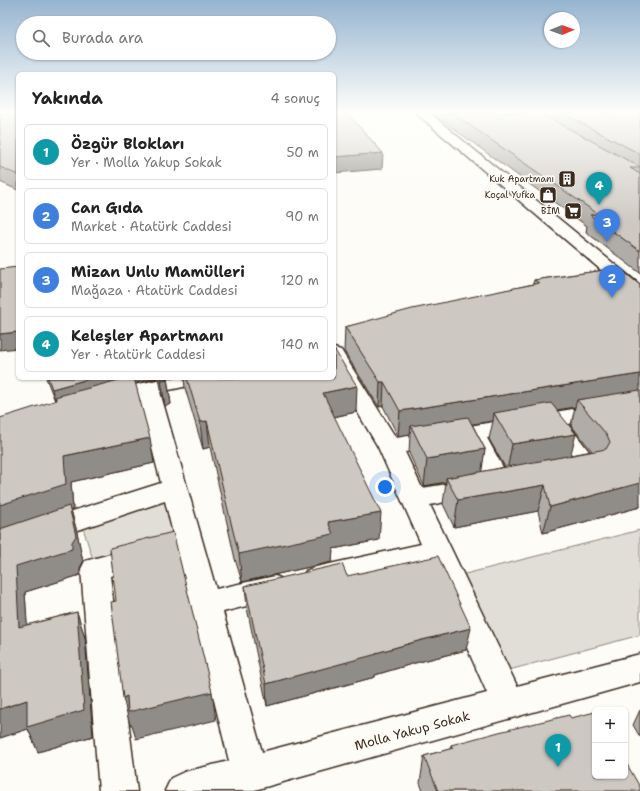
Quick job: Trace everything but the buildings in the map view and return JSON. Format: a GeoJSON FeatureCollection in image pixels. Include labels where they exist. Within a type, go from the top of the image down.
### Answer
{"type":"FeatureCollection","features":[{"type":"Feature","properties":{"kind":"street"},"geometry":{"type":"LineString","coordinates":[[466,150],[640,294]]}},
{"type":"Feature","properties":{"kind":"street"},"geometry":{"type":"LineString","coordinates":[[593,278],[616,274]]}},
{"type":"Feature","properties":{"kind":"street"},"geometry":{"type":"LineString","coordinates":[[339,347],[390,447],[509,704]]}},
{"type":"Feature","properties":{"kind":"street"},"geometry":{"type":"LineString","coordinates":[[117,397],[185,380]]}},
{"type":"Feature","properties":{"kind":"street"},"geometry":{"type":"LineString","coordinates":[[148,388],[250,773]]}},
{"type":"Feature","properties":{"kind":"street"},"geometry":{"type":"LineString","coordinates":[[390,447],[640,405]]}},
{"type":"Feature","properties":{"kind":"street"},"geometry":{"type":"LineString","coordinates":[[551,474],[589,467],[552,420]]}},
{"type":"Feature","properties":{"kind":"street"},"geometry":{"type":"LineString","coordinates":[[414,499],[510,482],[472,433]]}},
{"type":"Feature","properties":{"kind":"street"},"geometry":{"type":"LineString","coordinates":[[0,545],[175,488]]}},
{"type":"Feature","properties":{"kind":"street"},"geometry":{"type":"LineString","coordinates":[[118,791],[95,569],[189,544]]}},
{"type":"Feature","properties":{"kind":"street"},"geometry":{"type":"LineString","coordinates":[[206,604],[438,551]]}},
{"type":"Feature","properties":{"kind":"street","name":"Molla Yakup Sokak"},"geometry":{"type":"LineString","coordinates":[[184,791],[640,668]]}},
{"type":"Feature","properties":{"kind":"shaded area"},"geometry":{"type":"Polygon","coordinates":[[[170,494],[183,543],[95,566],[82,525],[170,494]]]}},
{"type":"Feature","properties":{"kind":"shaded area"},"geometry":{"type":"Polygon","coordinates":[[[640,530],[640,635],[509,670],[461,575],[640,530]]]}},
{"type":"Feature","properties":{"kind":"place","name":"Kuk Apartmanı"},"geometry":{"type":"Point","coordinates":[567,179]}},
{"type":"Feature","properties":{"kind":"place","name":"Koçal Yufka"},"geometry":{"type":"Point","coordinates":[548,195]}},
{"type":"Feature","properties":{"kind":"place","name":"Keleşler Apartmanı"},"geometry":{"type":"Point","coordinates":[599,205]}},
{"type":"Feature","properties":{"kind":"place","name":"BİM"},"geometry":{"type":"Point","coordinates":[573,211]}},
{"type":"Feature","properties":{"kind":"place","name":"Mizan Unlu Mamülleri"},"geometry":{"type":"Point","coordinates":[607,242]}},
{"type":"Feature","properties":{"kind":"place","name":"Can Gıda"},"geometry":{"type":"Point","coordinates":[612,298]}},
{"type":"Feature","properties":{"kind":"place","name":"Özgür Blokları"},"geometry":{"type":"Point","coordinates":[558,767]}}]}
